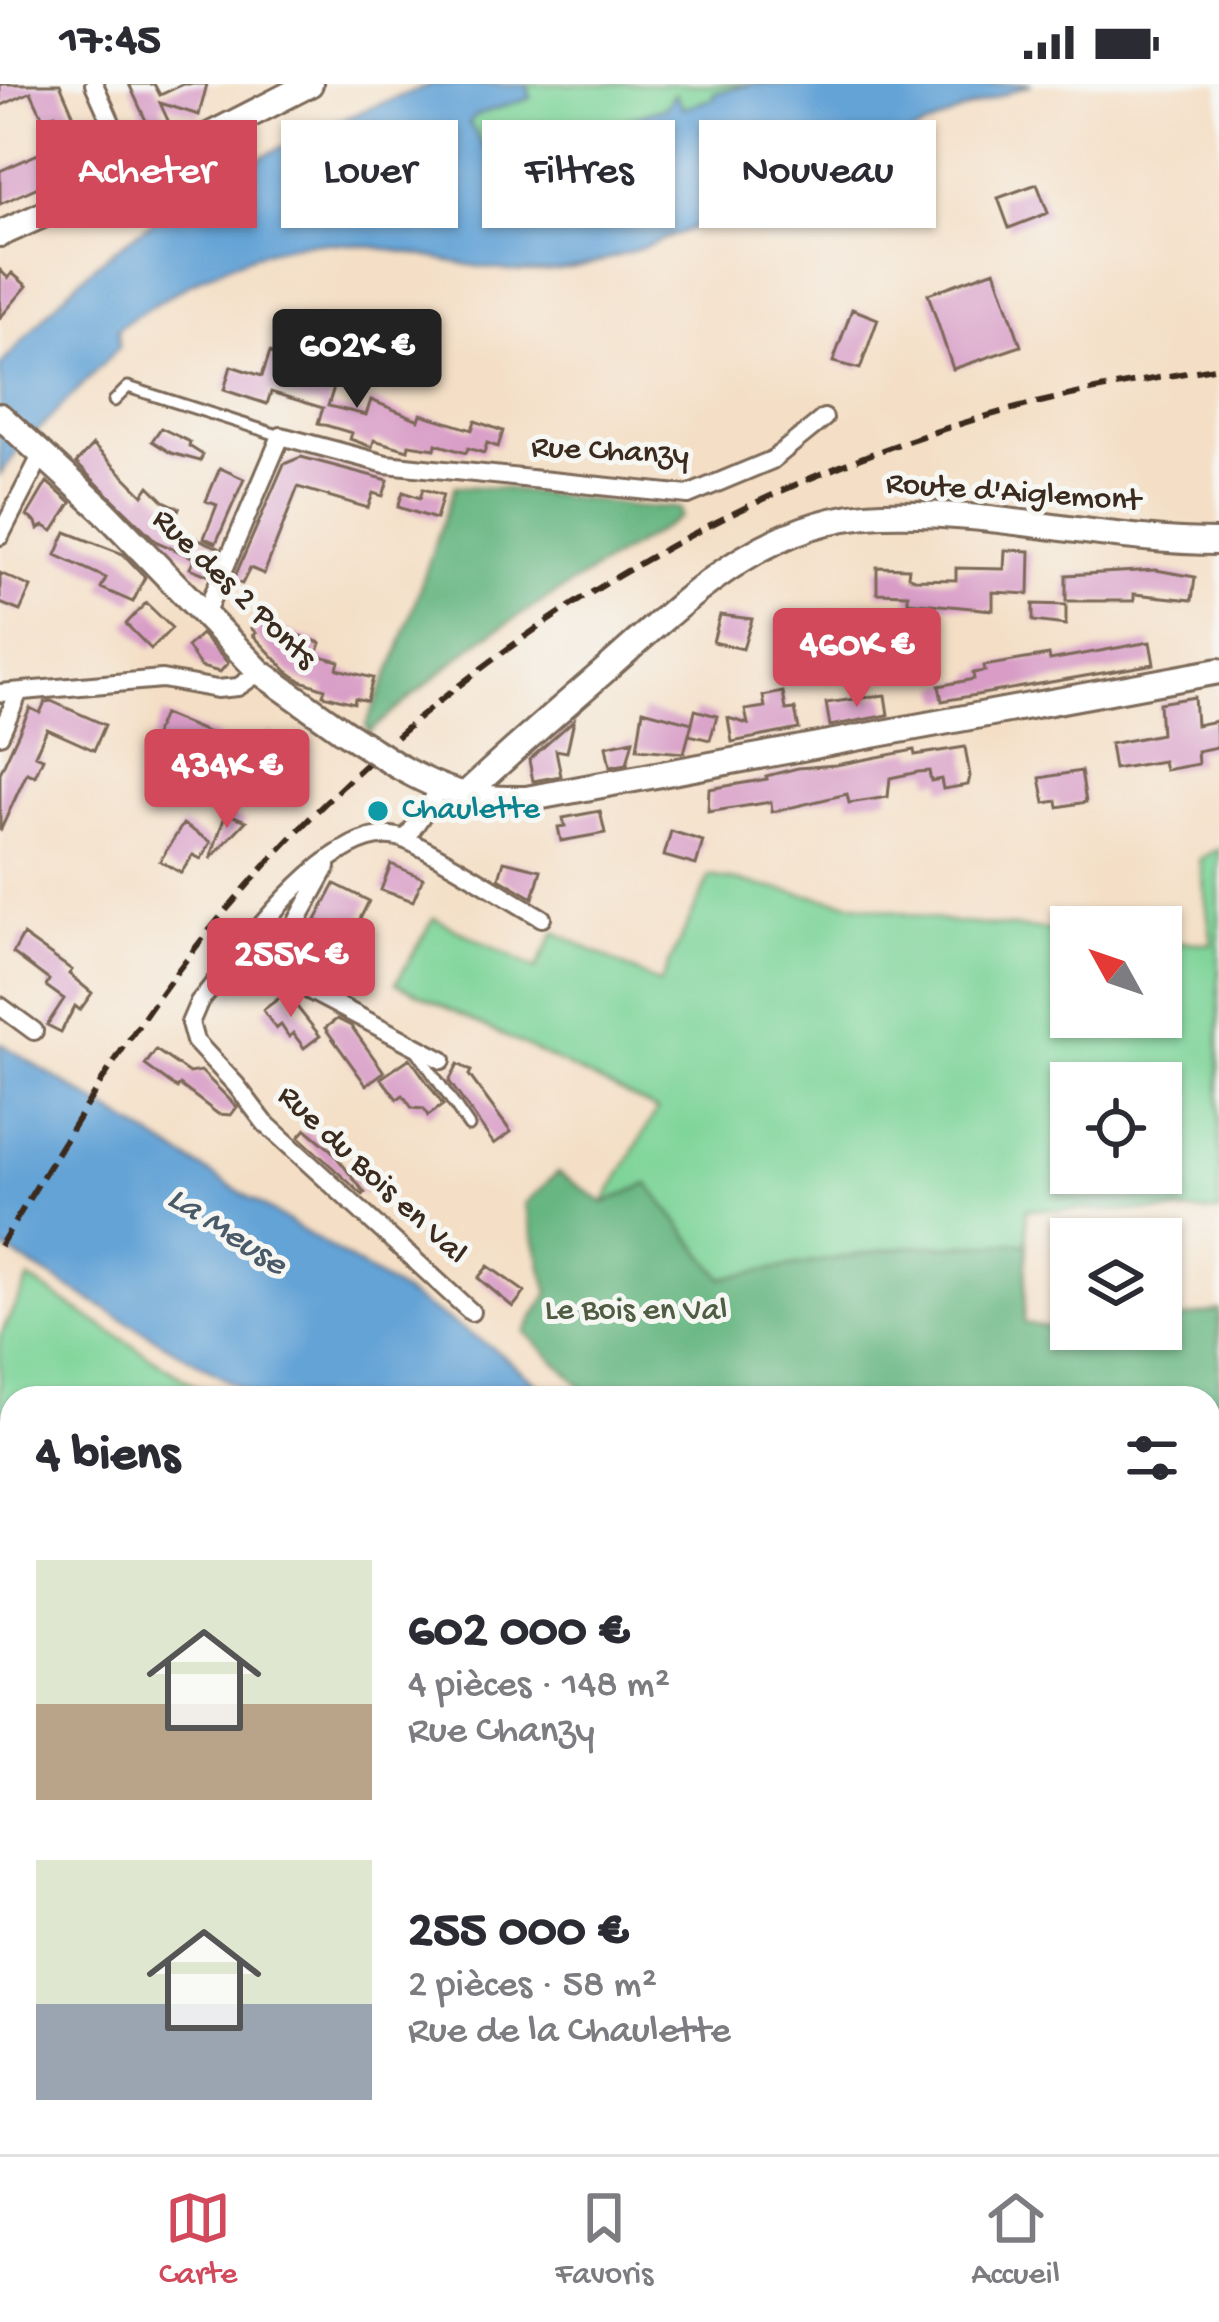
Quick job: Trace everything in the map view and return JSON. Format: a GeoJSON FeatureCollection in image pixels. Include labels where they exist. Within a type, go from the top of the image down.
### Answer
{"type":"FeatureCollection","features":[{"type":"Feature","properties":{"kind":"street"},"geometry":{"type":"LineString","coordinates":[[94,84],[110,120]]}},
{"type":"Feature","properties":{"kind":"street"},"geometry":{"type":"LineString","coordinates":[[240,120],[310,84]]}},
{"type":"Feature","properties":{"kind":"street"},"geometry":{"type":"LineString","coordinates":[[0,234],[36,218]]}},
{"type":"Feature","properties":{"kind":"street","name":"Rue des 2 Ponts"},"geometry":{"type":"LineString","coordinates":[[0,416],[40,450],[260,672],[439,790],[526,799],[1219,671]]}},
{"type":"Feature","properties":{"kind":"street","name":"Rue Chanzy"},"geometry":{"type":"LineString","coordinates":[[281,436],[386,464],[688,495],[772,460],[824,418]]}},
{"type":"Feature","properties":{"kind":"street"},"geometry":{"type":"LineString","coordinates":[[206,614],[281,436]]}},
{"type":"Feature","properties":{"kind":"street"},"geometry":{"type":"LineString","coordinates":[[0,536],[40,450]]}},
{"type":"Feature","properties":{"kind":"street","name":"Route d'Aiglemont"},"geometry":{"type":"LineString","coordinates":[[465,795],[714,575],[761,546],[830,520],[880,514],[934,516],[1219,542]]}},
{"type":"Feature","properties":{"kind":"street"},"geometry":{"type":"LineString","coordinates":[[0,735],[9,693],[162,679],[238,687],[260,672]]}},
{"type":"Feature","properties":{"kind":"street"},"geometry":{"type":"LineString","coordinates":[[405,840],[439,790]]}},
{"type":"Feature","properties":{"kind":"street"},"geometry":{"type":"LineString","coordinates":[[442,1060],[276,973],[274,963],[327,860],[352,845],[379,837],[405,840],[542,918]]}},
{"type":"Feature","properties":{"kind":"street","name":"Rue du Bois en Val"},"geometry":{"type":"LineString","coordinates":[[327,860],[310,872],[199,1002],[190,1023],[195,1042],[265,1123],[471,1312]]}},
{"type":"Feature","properties":{"kind":"street"},"geometry":{"type":"LineString","coordinates":[[0,1006],[34,1031]]}},
{"type":"Feature","properties":{"kind":"lane"},"geometry":{"type":"LineString","coordinates":[[114,400],[128,387],[281,436]]}},
{"type":"Feature","properties":{"kind":"lane"},"geometry":{"type":"LineString","coordinates":[[412,1044],[469,1126]]}},
{"type":"Feature","properties":{"kind":"green space"},"geometry":{"type":"Polygon","coordinates":[[[527,84],[752,84],[715,93],[716,98],[683,108],[675,94],[666,107],[625,120],[482,120],[482,144],[469,123],[476,115],[530,98],[527,84]]]}},
{"type":"Feature","properties":{"kind":"green space"},"geometry":{"type":"Polygon","coordinates":[[[455,486],[672,507],[680,509],[681,517],[480,640],[369,732],[366,725],[397,655],[455,486]]]}},
{"type":"Feature","properties":{"kind":"green space"},"geometry":{"type":"Polygon","coordinates":[[[1219,849],[1219,1212],[1026,1209],[1027,1243],[904,1247],[722,1278],[648,1184],[604,1203],[657,1110],[396,983],[434,918],[536,969],[555,932],[660,984],[710,876],[949,922],[1050,930],[1050,1038],[1182,1038],[1182,942],[1212,944],[1200,859],[1219,849]]]}},
{"type":"Feature","properties":{"kind":"green space","name":"Le Bois en Val"},"geometry":{"type":"Polygon","coordinates":[[[558,1172],[604,1203],[648,1184],[722,1278],[904,1247],[1027,1243],[1024,1323],[1050,1328],[1050,1350],[1182,1350],[1182,1318],[1219,1310],[1219,1386],[581,1386],[525,1332],[549,1293],[525,1204],[558,1172]]]}},
{"type":"Feature","properties":{"kind":"green space"},"geometry":{"type":"Polygon","coordinates":[[[29,1279],[195,1386],[0,1386],[0,1336],[29,1279]]]}},
{"type":"Feature","properties":{"kind":"water"},"geometry":{"type":"Polygon","coordinates":[[[434,84],[527,84],[531,98],[476,115],[469,123],[482,144],[482,228],[675,228],[675,120],[625,120],[666,107],[675,94],[683,108],[715,98],[714,93],[752,84],[1032,84],[936,123],[699,120],[699,226],[579,267],[500,270],[328,243],[298,244],[240,260],[118,328],[119,347],[0,475],[0,366],[82,277],[145,228],[257,228],[257,160],[281,148],[281,228],[458,228],[458,120],[343,119],[434,84]]]}},
{"type":"Feature","properties":{"kind":"water","name":"La Meuse"},"geometry":{"type":"Polygon","coordinates":[[[0,1043],[494,1349],[540,1386],[237,1386],[0,1247],[0,1043]]]}},
{"type":"Feature","properties":{"kind":"building"},"geometry":{"type":"Polygon","coordinates":[[[0,84],[60,84],[76,120],[58,120],[55,114],[43,118],[31,92],[0,106],[0,84]]]}},
{"type":"Feature","properties":{"kind":"building"},"geometry":{"type":"Polygon","coordinates":[[[129,84],[154,84],[160,95],[184,84],[207,84],[199,115],[160,103],[168,120],[146,120],[129,84]]]}},
{"type":"Feature","properties":{"kind":"building"},"geometry":{"type":"Polygon","coordinates":[[[36,155],[36,188],[0,204],[0,171],[36,155]]]}},
{"type":"Feature","properties":{"kind":"building"},"geometry":{"type":"Polygon","coordinates":[[[1037,184],[1048,213],[1009,228],[998,198],[1037,184]]]}},
{"type":"Feature","properties":{"kind":"building"},"geometry":{"type":"Polygon","coordinates":[[[0,270],[27,286],[0,318],[0,270]]]}},
{"type":"Feature","properties":{"kind":"building"},"geometry":{"type":"Polygon","coordinates":[[[995,270],[1021,346],[953,369],[928,294],[995,270]]]}},
{"type":"Feature","properties":{"kind":"building"},"geometry":{"type":"Polygon","coordinates":[[[852,309],[878,319],[860,369],[833,362],[852,309]]]}},
{"type":"Feature","properties":{"kind":"building"},"geometry":{"type":"Polygon","coordinates":[[[270,352],[317,371],[314,382],[334,387],[328,406],[366,415],[371,400],[419,420],[421,414],[472,430],[475,421],[503,431],[498,447],[487,443],[484,453],[436,444],[435,449],[409,445],[408,450],[374,440],[372,447],[350,439],[352,433],[318,423],[323,408],[271,392],[267,404],[224,390],[231,366],[262,376],[270,352]]]}},
{"type":"Feature","properties":{"kind":"building"},"geometry":{"type":"Polygon","coordinates":[[[161,428],[190,442],[203,455],[200,461],[171,453],[152,441],[161,428]]]}},
{"type":"Feature","properties":{"kind":"building"},"geometry":{"type":"Polygon","coordinates":[[[93,445],[143,495],[149,486],[179,508],[171,527],[219,548],[207,575],[190,568],[195,558],[157,542],[76,463],[93,445]]]}},
{"type":"Feature","properties":{"kind":"building"},"geometry":{"type":"Polygon","coordinates":[[[301,457],[388,480],[383,496],[373,493],[368,508],[298,487],[264,574],[250,568],[242,584],[233,581],[284,464],[301,457]]]}},
{"type":"Feature","properties":{"kind":"building"},"geometry":{"type":"Polygon","coordinates":[[[220,468],[244,479],[216,543],[204,538],[217,505],[206,501],[220,468]]]}},
{"type":"Feature","properties":{"kind":"building"},"geometry":{"type":"Polygon","coordinates":[[[47,482],[71,503],[53,531],[44,526],[38,529],[27,516],[47,482]]]}},
{"type":"Feature","properties":{"kind":"building"},"geometry":{"type":"Polygon","coordinates":[[[423,489],[443,495],[436,519],[398,507],[403,492],[420,498],[423,489]]]}},
{"type":"Feature","properties":{"kind":"building"},"geometry":{"type":"Polygon","coordinates":[[[66,532],[123,554],[145,577],[133,602],[101,588],[106,578],[56,555],[66,532]]]}},
{"type":"Feature","properties":{"kind":"building"},"geometry":{"type":"Polygon","coordinates":[[[1005,550],[1030,551],[1029,594],[993,592],[993,610],[908,602],[908,594],[877,593],[877,567],[909,568],[908,576],[914,579],[956,580],[956,568],[1004,569],[1005,550]]]}},
{"type":"Feature","properties":{"kind":"building"},"geometry":{"type":"Polygon","coordinates":[[[1156,570],[1195,577],[1192,600],[1134,594],[1134,601],[1066,601],[1066,575],[1156,570]]]}},
{"type":"Feature","properties":{"kind":"building"},"geometry":{"type":"Polygon","coordinates":[[[0,573],[31,587],[20,611],[0,603],[0,573]]]}},
{"type":"Feature","properties":{"kind":"building"},"geometry":{"type":"Polygon","coordinates":[[[146,603],[172,628],[151,649],[126,624],[146,603]]]}},
{"type":"Feature","properties":{"kind":"building"},"geometry":{"type":"Polygon","coordinates":[[[1033,604],[1066,605],[1066,625],[1033,621],[1033,604]]]}},
{"type":"Feature","properties":{"kind":"building"},"geometry":{"type":"Polygon","coordinates":[[[257,610],[280,629],[321,643],[317,655],[339,661],[337,669],[373,678],[367,701],[355,698],[354,703],[323,695],[325,689],[287,671],[253,635],[257,610]]]}},
{"type":"Feature","properties":{"kind":"building"},"geometry":{"type":"Polygon","coordinates":[[[720,615],[752,619],[743,649],[713,642],[720,615]]]}},
{"type":"Feature","properties":{"kind":"building"},"geometry":{"type":"Polygon","coordinates":[[[201,634],[228,663],[220,672],[201,667],[187,647],[201,634]]]}},
{"type":"Feature","properties":{"kind":"building"},"geometry":{"type":"Polygon","coordinates":[[[1150,642],[1154,664],[942,701],[939,686],[974,679],[973,673],[985,671],[984,666],[1150,642]]]}},
{"type":"Feature","properties":{"kind":"building"},"geometry":{"type":"Polygon","coordinates":[[[783,692],[786,710],[795,709],[799,729],[732,742],[728,718],[748,724],[745,710],[765,707],[763,696],[783,692]]]}},
{"type":"Feature","properties":{"kind":"building"},"geometry":{"type":"Polygon","coordinates":[[[885,695],[888,715],[830,726],[826,703],[885,695]]]}},
{"type":"Feature","properties":{"kind":"building"},"geometry":{"type":"Polygon","coordinates":[[[1194,697],[1196,725],[1216,721],[1217,747],[1197,751],[1198,764],[1165,770],[1163,761],[1114,769],[1110,744],[1161,734],[1159,703],[1194,697]]]}},
{"type":"Feature","properties":{"kind":"building"},"geometry":{"type":"Polygon","coordinates":[[[45,702],[105,725],[94,750],[47,729],[35,755],[43,758],[35,776],[27,773],[0,831],[0,773],[30,708],[40,713],[45,702]]]}},
{"type":"Feature","properties":{"kind":"building"},"geometry":{"type":"Polygon","coordinates":[[[643,710],[692,723],[684,753],[637,749],[643,710]]]}},
{"type":"Feature","properties":{"kind":"building"},"geometry":{"type":"Polygon","coordinates":[[[695,710],[717,716],[710,740],[689,735],[695,710]]]}},
{"type":"Feature","properties":{"kind":"building"},"geometry":{"type":"Polygon","coordinates":[[[163,714],[219,737],[208,763],[152,740],[163,714]]]}},
{"type":"Feature","properties":{"kind":"building"},"geometry":{"type":"Polygon","coordinates":[[[574,720],[567,752],[556,750],[561,776],[533,781],[529,760],[574,720]]]}},
{"type":"Feature","properties":{"kind":"building"},"geometry":{"type":"Polygon","coordinates":[[[269,732],[292,754],[275,770],[253,748],[269,732]]]}},
{"type":"Feature","properties":{"kind":"building"},"geometry":{"type":"Polygon","coordinates":[[[633,740],[627,764],[610,767],[606,746],[633,740]]]}},
{"type":"Feature","properties":{"kind":"building"},"geometry":{"type":"Polygon","coordinates":[[[965,747],[968,785],[943,789],[941,779],[931,781],[929,771],[918,772],[890,778],[888,797],[849,803],[847,794],[772,812],[771,802],[708,812],[709,789],[798,768],[965,747]]]}},
{"type":"Feature","properties":{"kind":"building"},"geometry":{"type":"Polygon","coordinates":[[[1081,771],[1086,802],[1058,807],[1057,801],[1045,803],[1040,778],[1081,771]]]}},
{"type":"Feature","properties":{"kind":"building"},"geometry":{"type":"Polygon","coordinates":[[[600,811],[605,833],[561,841],[558,827],[565,826],[563,818],[600,811]]]}},
{"type":"Feature","properties":{"kind":"building"},"geometry":{"type":"Polygon","coordinates":[[[226,813],[246,821],[210,859],[226,813]]]}},
{"type":"Feature","properties":{"kind":"building"},"geometry":{"type":"Polygon","coordinates":[[[183,824],[211,842],[201,859],[193,855],[181,873],[160,861],[183,824]]]}},
{"type":"Feature","properties":{"kind":"building"},"geometry":{"type":"Polygon","coordinates":[[[671,831],[703,841],[696,865],[664,856],[671,831]]]}},
{"type":"Feature","properties":{"kind":"building"},"geometry":{"type":"Polygon","coordinates":[[[504,861],[541,870],[533,898],[499,878],[504,861]]]}},
{"type":"Feature","properties":{"kind":"building"},"geometry":{"type":"Polygon","coordinates":[[[391,864],[423,878],[413,901],[381,890],[391,864]]]}},
{"type":"Feature","properties":{"kind":"building"},"geometry":{"type":"Polygon","coordinates":[[[335,884],[369,901],[351,937],[316,920],[335,884]]]}},
{"type":"Feature","properties":{"kind":"building"},"geometry":{"type":"Polygon","coordinates":[[[23,935],[72,970],[69,974],[92,993],[80,1010],[75,1006],[61,1032],[47,1025],[64,999],[46,986],[49,980],[13,953],[23,935]]]}},
{"type":"Feature","properties":{"kind":"building"},"geometry":{"type":"Polygon","coordinates":[[[286,993],[320,1036],[304,1048],[293,1033],[289,1037],[281,1025],[276,1029],[263,1010],[286,993]]]}},
{"type":"Feature","properties":{"kind":"building"},"geometry":{"type":"Polygon","coordinates":[[[337,1019],[351,1026],[384,1072],[366,1085],[325,1028],[337,1019]]]}},
{"type":"Feature","properties":{"kind":"building"},"geometry":{"type":"Polygon","coordinates":[[[156,1050],[189,1073],[201,1071],[237,1107],[231,1115],[218,1114],[145,1065],[156,1050]]]}},
{"type":"Feature","properties":{"kind":"building"},"geometry":{"type":"Polygon","coordinates":[[[410,1058],[443,1105],[428,1116],[424,1109],[412,1108],[403,1095],[397,1099],[381,1078],[410,1058]]]}},
{"type":"Feature","properties":{"kind":"building"},"geometry":{"type":"Polygon","coordinates":[[[458,1064],[471,1071],[469,1075],[511,1132],[494,1144],[449,1081],[458,1064]]]}},
{"type":"Feature","properties":{"kind":"building"},"geometry":{"type":"Polygon","coordinates":[[[306,1129],[331,1150],[363,1195],[299,1137],[306,1129]]]}},
{"type":"Feature","properties":{"kind":"building"},"geometry":{"type":"Polygon","coordinates":[[[488,1266],[525,1292],[513,1307],[478,1278],[488,1266]]]}},
{"type":"Feature","properties":{"kind":"railway"},"geometry":{"type":"LineString","coordinates":[[0,1246],[146,1015],[200,942],[277,852],[361,769],[450,692],[545,623],[645,560],[750,506],[858,459],[1032,404],[1219,367]]}},
{"type":"Feature","properties":{"kind":"place","name":"Chaulette"},"geometry":{"type":"Point","coordinates":[378,811]}}]}
